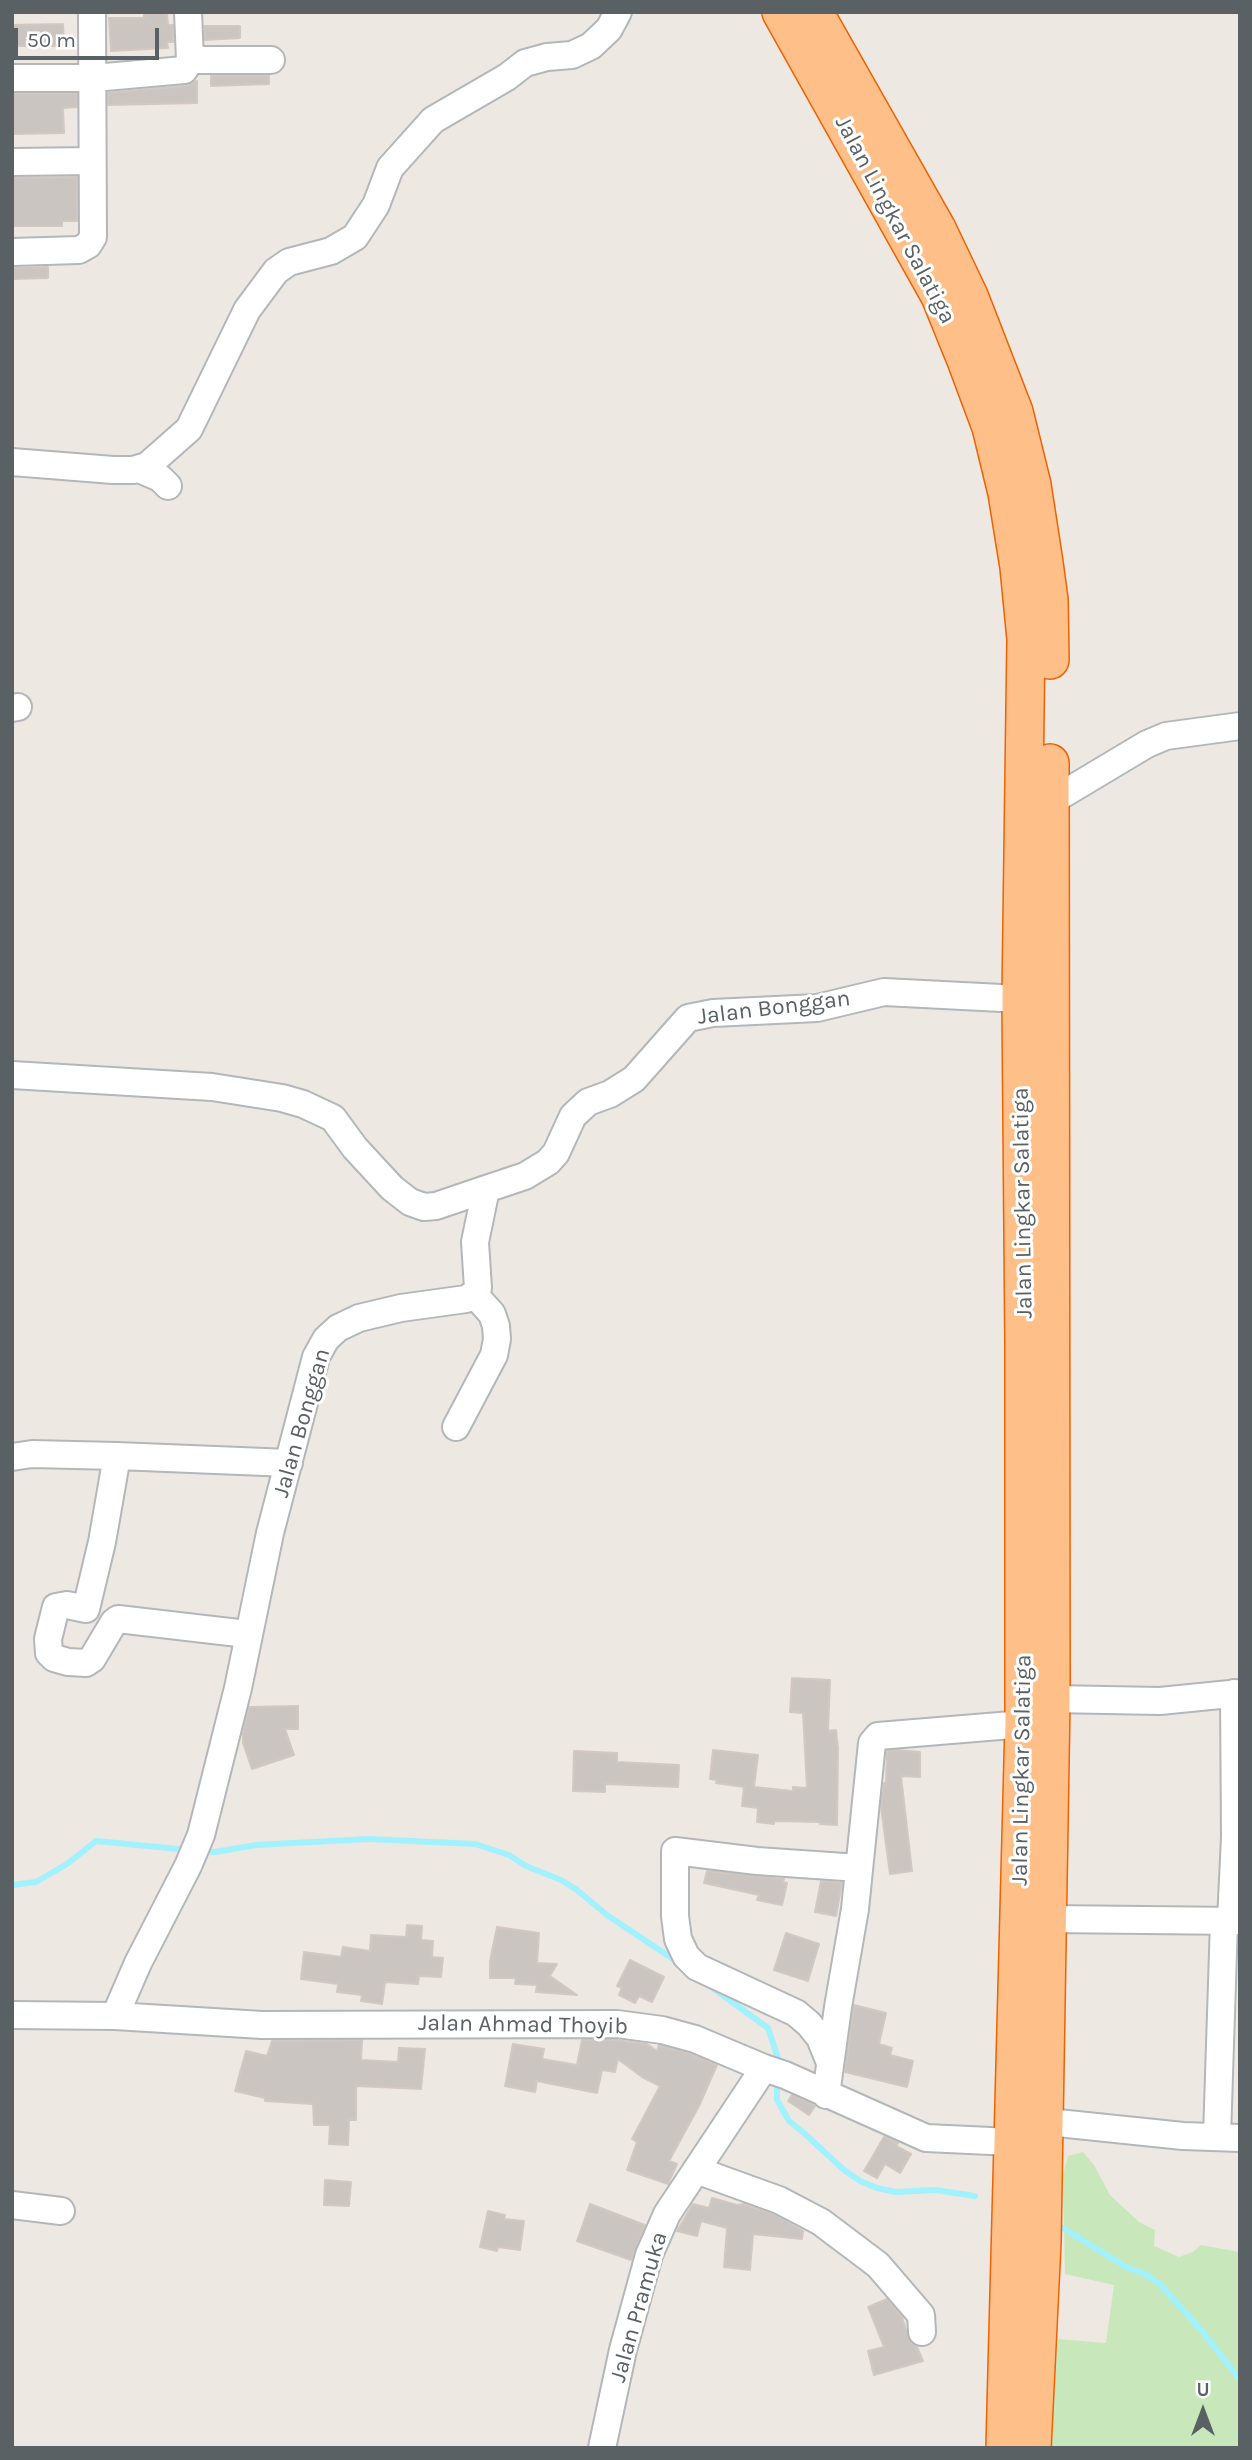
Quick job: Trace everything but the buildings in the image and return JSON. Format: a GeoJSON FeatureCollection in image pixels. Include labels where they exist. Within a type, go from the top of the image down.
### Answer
{"type":"FeatureCollection","features":[{"type":"Feature","properties":{"kind":"highway","name":"Jalan Lingkar Salatiga"},"geometry":{"type":"LineString","coordinates":[[780,12],[940,296],[991,427],[1007,493],[1019,567],[1026,639],[1036,895],[1051,1699],[1048,1919],[1023,2127]]}},
{"type":"Feature","properties":{"kind":"highway","name":"Jalan Lingkar Salatiga"},"geometry":{"type":"LineString","coordinates":[[814,12],[937,229],[969,296],[1014,412],[1032,485],[1049,600],[1049,802],[1021,999],[1024,1344],[1023,2127],[1042,2242],[1020,2404],[1006,2448]]}},
{"type":"Feature","properties":{"kind":"highway","name":"Jalan Lingkar Salatiga"},"geometry":{"type":"LineString","coordinates":[[1020,2404],[1032,2448]]}},
{"type":"Feature","properties":{"kind":"street"},"geometry":{"type":"LineString","coordinates":[[12,252],[79,250],[93,237],[92,12]]}},
{"type":"Feature","properties":{"kind":"street"},"geometry":{"type":"LineString","coordinates":[[12,78],[94,78],[184,70],[190,60],[188,12]]}},
{"type":"Feature","properties":{"kind":"street"},"geometry":{"type":"LineString","coordinates":[[12,462],[113,470],[147,466],[189,429],[247,310],[276,271],[289,262],[331,251],[355,237],[376,205],[390,168],[433,120],[507,77],[525,63],[547,57],[572,55],[591,46],[609,29],[618,12]]}},
{"type":"Feature","properties":{"kind":"street"},"geometry":{"type":"LineString","coordinates":[[190,60],[271,60]]}},
{"type":"Feature","properties":{"kind":"street"},"geometry":{"type":"LineString","coordinates":[[12,162],[92,161]]}},
{"type":"Feature","properties":{"kind":"street"},"geometry":{"type":"LineString","coordinates":[[139,468],[160,478],[168,486]]}},
{"type":"Feature","properties":{"kind":"street"},"geometry":{"type":"LineString","coordinates":[[1049,802],[1147,744],[1166,736],[1240,726]]}},
{"type":"Feature","properties":{"kind":"street","name":"Jalan Bonggan"},"geometry":{"type":"LineString","coordinates":[[12,1075],[212,1087],[303,1104],[333,1118],[355,1148],[391,1188],[411,1202],[424,1207],[436,1206],[525,1176],[548,1162],[556,1153],[573,1116],[588,1102],[610,1094],[634,1080],[688,1018],[713,1013],[817,1008],[884,992],[1021,999]]}},
{"type":"Feature","properties":{"kind":"street"},"geometry":{"type":"LineString","coordinates":[[456,1427],[494,1355],[497,1339],[492,1314],[474,1294],[478,1288],[475,1242],[486,1189]]}},
{"type":"Feature","properties":{"kind":"street","name":"Jalan Bonggan"},"geometry":{"type":"LineString","coordinates":[[115,2016],[201,1836],[238,1688],[247,1634],[270,1533],[316,1357],[326,1339],[338,1328],[378,1312],[466,1299],[474,1294]]}},
{"type":"Feature","properties":{"kind":"street"},"geometry":{"type":"LineString","coordinates":[[12,1457],[32,1454],[289,1463]]}},
{"type":"Feature","properties":{"kind":"street"},"geometry":{"type":"LineString","coordinates":[[86,1609],[102,1542],[117,1456]]}},
{"type":"Feature","properties":{"kind":"street"},"geometry":{"type":"LineString","coordinates":[[118,1619],[92,1659],[86,1663],[54,1658],[47,1646],[56,1607],[67,1605],[118,1619],[247,1634]]}},
{"type":"Feature","properties":{"kind":"street"},"geometry":{"type":"LineString","coordinates":[[1051,1699],[1160,1701],[1237,1693],[1228,2138]]}},
{"type":"Feature","properties":{"kind":"street"},"geometry":{"type":"LineString","coordinates":[[826,2095],[856,1909],[870,1748],[878,1736],[1024,1724]]}},
{"type":"Feature","properties":{"kind":"street"},"geometry":{"type":"LineString","coordinates":[[830,2063],[820,2038],[796,2013],[697,1967],[686,1956],[678,1939],[675,1916],[675,1851],[757,1861],[859,1868]]}},
{"type":"Feature","properties":{"kind":"street"},"geometry":{"type":"LineString","coordinates":[[1048,1919],[1232,1921]]}},
{"type":"Feature","properties":{"kind":"street","name":"Jalan Ahmad Thoyib"},"geometry":{"type":"LineString","coordinates":[[12,2015],[115,2016],[262,2025],[617,2024],[662,2030],[695,2039],[926,2138],[1023,2127],[1228,2138]]}},
{"type":"Feature","properties":{"kind":"street","name":"Jalan Pramuka"},"geometry":{"type":"LineString","coordinates":[[602,2448],[623,2350],[649,2255],[667,2214],[696,2170],[774,2072]]}},
{"type":"Feature","properties":{"kind":"street"},"geometry":{"type":"LineString","coordinates":[[696,2170],[779,2200],[821,2222],[878,2265],[921,2315],[922,2332]]}},
{"type":"Feature","properties":{"kind":"street"},"geometry":{"type":"LineString","coordinates":[[12,2205],[61,2211]]}},
{"type":"Feature","properties":{"kind":"green space"},"geometry":{"type":"Polygon","coordinates":[[[1083,2152],[1094,2165],[1110,2195],[1139,2222],[1155,2230],[1154,2246],[1179,2257],[1193,2252],[1201,2245],[1240,2252],[1240,2448],[1051,2448],[1058,2339],[1106,2343],[1114,2285],[1065,2274],[1063,2174],[1068,2156],[1083,2152]]]}},
{"type":"Feature","properties":{"kind":"waterway"},"geometry":{"type":"LineString","coordinates":[[200,1851],[368,1839],[475,1844],[509,1855],[526,1866],[561,1880],[607,1915],[679,1963]]}},
{"type":"Feature","properties":{"kind":"waterway"},"geometry":{"type":"LineString","coordinates":[[12,1885],[36,1882],[67,1864],[96,1841],[189,1850]]}},
{"type":"Feature","properties":{"kind":"waterway"},"geometry":{"type":"LineString","coordinates":[[710,1986],[768,2028],[778,2058],[777,2067]]}},
{"type":"Feature","properties":{"kind":"waterway"},"geometry":{"type":"LineString","coordinates":[[777,2081],[777,2100],[789,2121],[860,2181],[896,2192],[935,2190],[975,2196]]}},
{"type":"Feature","properties":{"kind":"waterway"},"geometry":{"type":"LineString","coordinates":[[1058,2225],[1126,2267],[1159,2283],[1202,2331],[1240,2380]]}}]}
